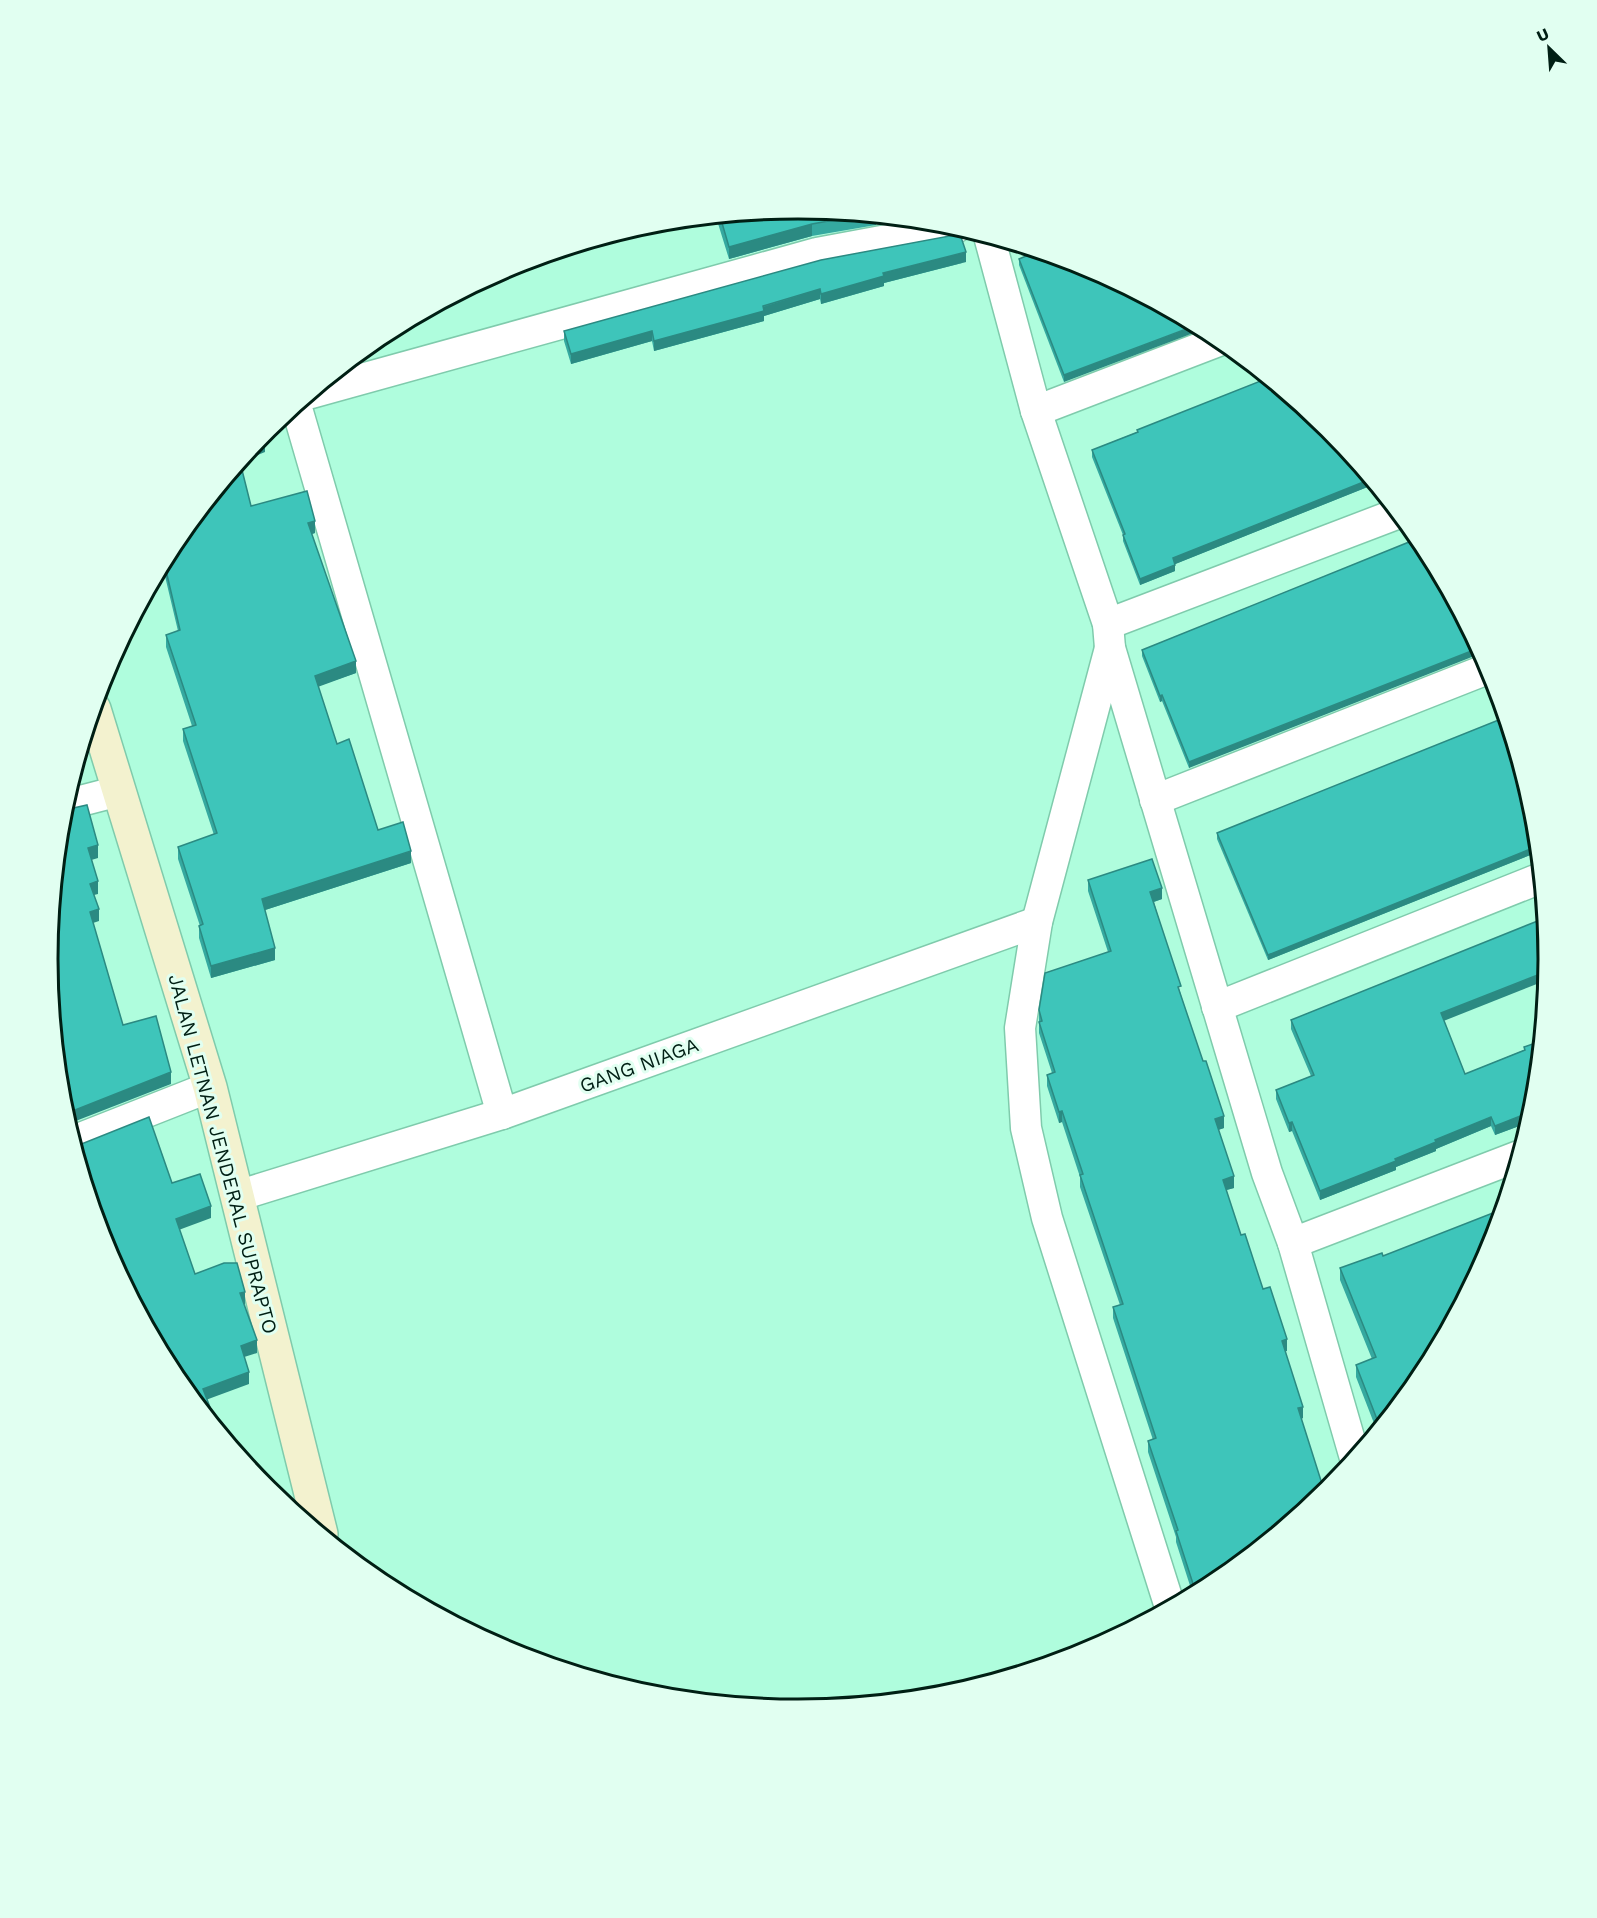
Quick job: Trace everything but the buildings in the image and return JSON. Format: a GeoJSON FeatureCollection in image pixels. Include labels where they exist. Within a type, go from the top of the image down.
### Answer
{"type":"FeatureCollection","features":[{"type":"Feature","properties":{"kind":"main road","name":"JALAN LETNAN JENDERAL SUPRAPTO"},"geometry":{"type":"LineString","coordinates":[[98,722],[210,1088],[318,1521]]}},
{"type":"Feature","properties":{"kind":"street"},"geometry":{"type":"LineString","coordinates":[[329,388],[817,253],[933,231]]}},
{"type":"Feature","properties":{"kind":"street"},"geometry":{"type":"LineString","coordinates":[[991,244],[1036,411],[1109,636],[1155,801],[1267,1173],[1293,1243],[1353,1450]]}},
{"type":"Feature","properties":{"kind":"street"},"geometry":{"type":"LineString","coordinates":[[1036,411],[1210,344]]}},
{"type":"Feature","properties":{"kind":"street"},"geometry":{"type":"LineString","coordinates":[[299,414],[502,1114]]}},
{"type":"Feature","properties":{"kind":"street"},"geometry":{"type":"LineString","coordinates":[[1109,636],[1391,516]]}},
{"type":"Feature","properties":{"kind":"street"},"geometry":{"type":"LineString","coordinates":[[1109,636],[1037,922],[1020,1028],[1026,1128],[1047,1218],[1168,1600]]}},
{"type":"Feature","properties":{"kind":"street"},"geometry":{"type":"LineString","coordinates":[[1155,801],[1481,673]]}},
{"type":"Feature","properties":{"kind":"street"},"geometry":{"type":"LineString","coordinates":[[76,802],[119,791]]}},
{"type":"Feature","properties":{"kind":"street"},"geometry":{"type":"LineString","coordinates":[[1217,1007],[1534,881]]}},
{"type":"Feature","properties":{"kind":"street","name":"GANG NIAGA"},"geometry":{"type":"LineString","coordinates":[[237,1196],[502,1114],[1037,922]]}},
{"type":"Feature","properties":{"kind":"street"},"geometry":{"type":"LineString","coordinates":[[81,1138],[210,1088]]}},
{"type":"Feature","properties":{"kind":"street"},"geometry":{"type":"LineString","coordinates":[[1293,1243],[1510,1159]]}}]}
